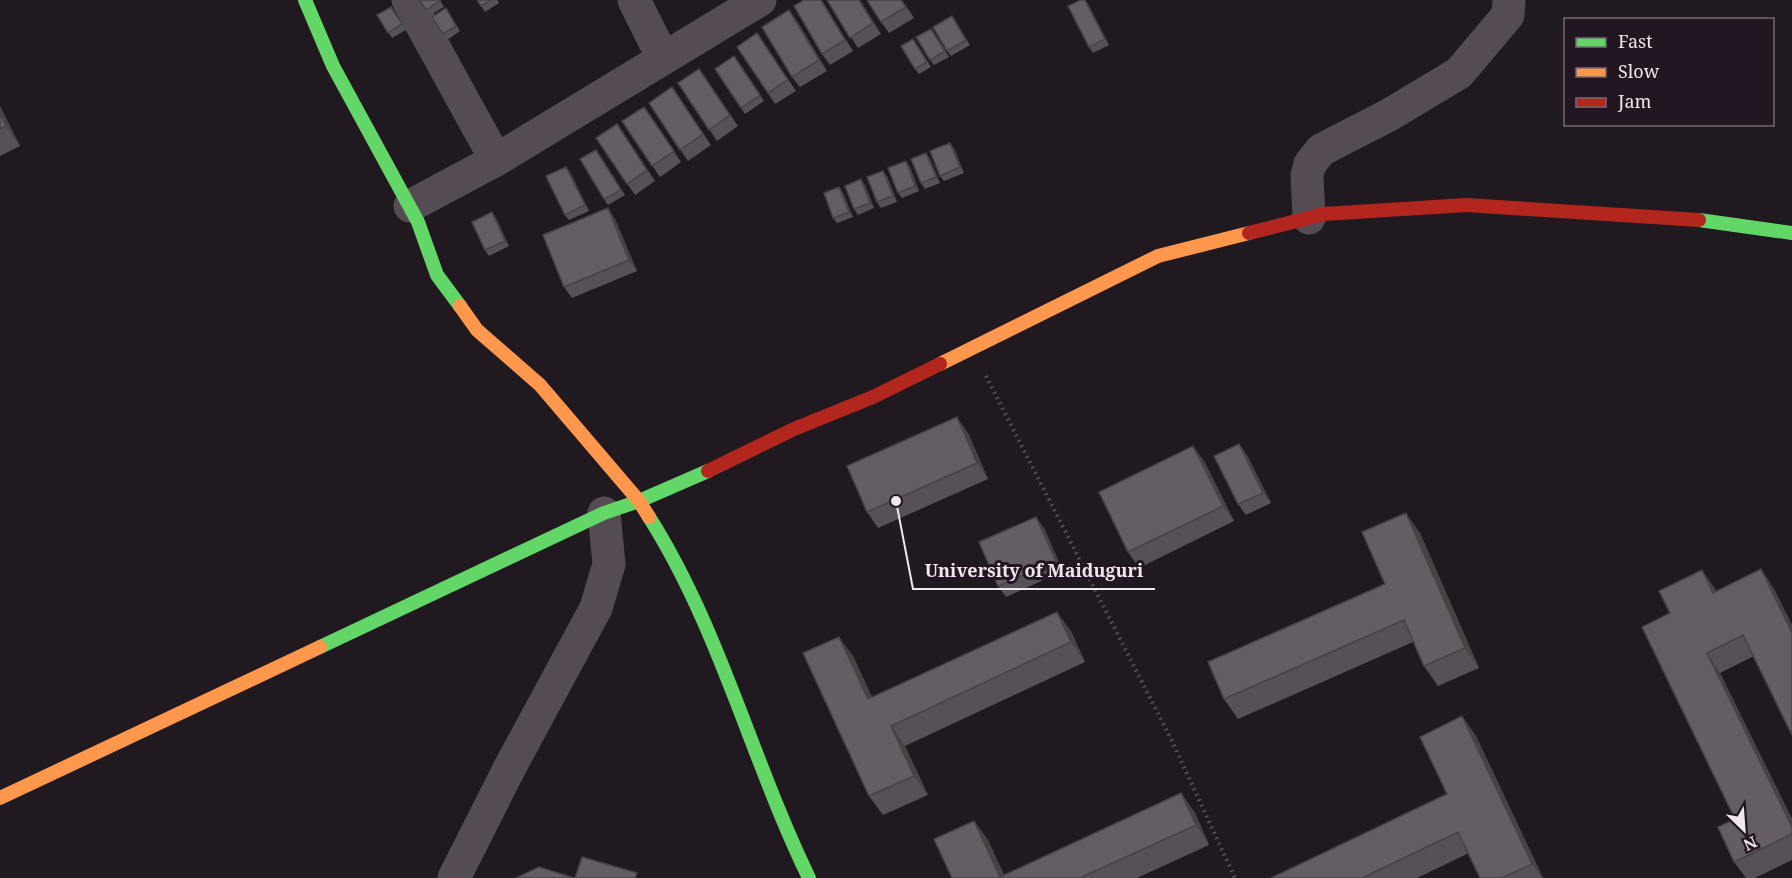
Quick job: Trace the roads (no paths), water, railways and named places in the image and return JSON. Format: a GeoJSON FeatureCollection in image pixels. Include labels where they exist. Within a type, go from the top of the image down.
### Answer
{"type":"FeatureCollection","features":[{"type":"Feature","properties":{"kind":"street"},"geometry":{"type":"LineString","coordinates":[[304,0],[333,66],[418,222],[437,275],[477,330],[540,385],[639,501],[663,539],[708,633],[788,835],[809,878]]}},
{"type":"Feature","properties":{"kind":"street"},"geometry":{"type":"LineString","coordinates":[[408,0],[495,160]]}},
{"type":"Feature","properties":{"kind":"street"},"geometry":{"type":"LineString","coordinates":[[634,0],[663,58]]}},
{"type":"Feature","properties":{"kind":"street"},"geometry":{"type":"LineString","coordinates":[[1309,218],[1307,175],[1310,164],[1321,150],[1389,115],[1459,73],[1508,15],[1509,0]]}},
{"type":"Feature","properties":{"kind":"street"},"geometry":{"type":"LineString","coordinates":[[410,206],[495,160],[751,2]]}},
{"type":"Feature","properties":{"kind":"street"},"geometry":{"type":"LineString","coordinates":[[0,798],[604,513],[639,501],[711,470],[794,429],[873,397],[1158,256],[1324,214],[1466,205],[1681,218],[1790,228]]}},
{"type":"Feature","properties":{"kind":"street"},"geometry":{"type":"LineString","coordinates":[[454,878],[510,767],[596,608],[609,564],[604,513]]}},
{"type":"Feature","properties":{"kind":"place","name":"University of Maiduguri"},"geometry":{"type":"Point","coordinates":[896,501]}}]}
